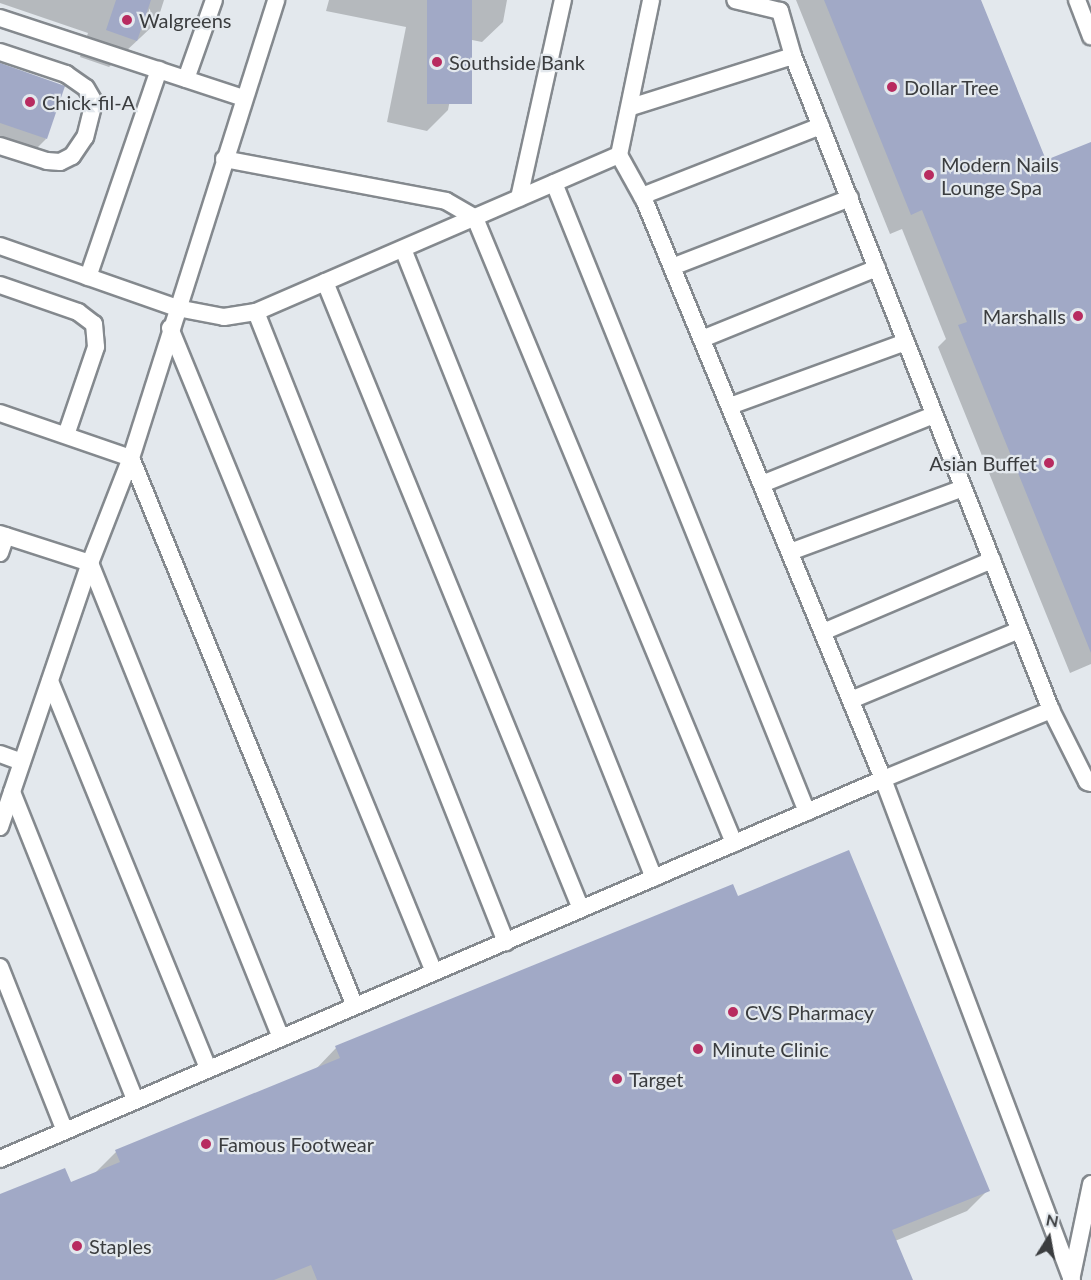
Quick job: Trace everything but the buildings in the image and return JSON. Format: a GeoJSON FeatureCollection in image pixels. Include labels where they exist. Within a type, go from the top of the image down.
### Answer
{"type":"FeatureCollection","features":[{"type":"Feature","properties":{"kind":"lane"},"geometry":{"type":"LineString","coordinates":[[186,79],[214,0]]}},
{"type":"Feature","properties":{"kind":"lane"},"geometry":{"type":"LineString","coordinates":[[0,827],[90,563],[130,458],[276,0]]}},
{"type":"Feature","properties":{"kind":"lane"},"geometry":{"type":"LineString","coordinates":[[519,198],[563,0]]}},
{"type":"Feature","properties":{"kind":"lane"},"geometry":{"type":"LineString","coordinates":[[651,0],[631,107],[619,155],[642,196],[883,779],[1072,1280]]}},
{"type":"Feature","properties":{"kind":"lane"},"geometry":{"type":"LineString","coordinates":[[735,0],[780,11],[794,56],[821,126],[1051,710],[1088,782],[1091,783]]}},
{"type":"Feature","properties":{"kind":"lane"},"geometry":{"type":"LineString","coordinates":[[1077,0],[1091,36]]}},
{"type":"Feature","properties":{"kind":"lane"},"geometry":{"type":"LineString","coordinates":[[0,18],[244,98]]}},
{"type":"Feature","properties":{"kind":"lane"},"geometry":{"type":"LineString","coordinates":[[0,52],[66,74],[86,88],[94,102],[85,137],[72,156],[60,162],[47,161],[0,146]]}},
{"type":"Feature","properties":{"kind":"lane"},"geometry":{"type":"LineString","coordinates":[[631,107],[794,56]]}},
{"type":"Feature","properties":{"kind":"lane"},"geometry":{"type":"LineString","coordinates":[[88,277],[159,70]]}},
{"type":"Feature","properties":{"kind":"lane"},"geometry":{"type":"LineString","coordinates":[[642,196],[821,126]]}},
{"type":"Feature","properties":{"kind":"lane"},"geometry":{"type":"LineString","coordinates":[[0,246],[177,308],[224,317],[256,312],[619,155]]}},
{"type":"Feature","properties":{"kind":"lane"},"geometry":{"type":"LineString","coordinates":[[224,159],[446,201],[475,218],[734,843]]}},
{"type":"Feature","properties":{"kind":"lane"},"geometry":{"type":"LineString","coordinates":[[554,183],[807,812]]}},
{"type":"Feature","properties":{"kind":"lane"},"geometry":{"type":"LineString","coordinates":[[672,267],[850,198]]}},
{"type":"Feature","properties":{"kind":"lane"},"geometry":{"type":"LineString","coordinates":[[402,249],[654,878]]}},
{"type":"Feature","properties":{"kind":"lane"},"geometry":{"type":"LineString","coordinates":[[702,339],[877,268]]}},
{"type":"Feature","properties":{"kind":"lane"},"geometry":{"type":"LineString","coordinates":[[325,282],[581,909]]}},
{"type":"Feature","properties":{"kind":"lane"},"geometry":{"type":"LineString","coordinates":[[0,285],[78,312],[94,324],[96,347],[66,435]]}},
{"type":"Feature","properties":{"kind":"lane"},"geometry":{"type":"LineString","coordinates":[[256,312],[506,942]]}},
{"type":"Feature","properties":{"kind":"lane"},"geometry":{"type":"LineString","coordinates":[[170,328],[434,972]]}},
{"type":"Feature","properties":{"kind":"lane"},"geometry":{"type":"LineString","coordinates":[[730,406],[906,342]]}},
{"type":"Feature","properties":{"kind":"lane"},"geometry":{"type":"LineString","coordinates":[[0,413],[130,458],[355,1006]]}},
{"type":"Feature","properties":{"kind":"lane"},"geometry":{"type":"LineString","coordinates":[[762,484],[934,414]]}},
{"type":"Feature","properties":{"kind":"lane"},"geometry":{"type":"LineString","coordinates":[[790,552],[963,488]]}},
{"type":"Feature","properties":{"kind":"lane"},"geometry":{"type":"LineString","coordinates":[[0,553],[3,535],[90,563]]}},
{"type":"Feature","properties":{"kind":"lane"},"geometry":{"type":"LineString","coordinates":[[823,632],[992,560]]}},
{"type":"Feature","properties":{"kind":"lane"},"geometry":{"type":"LineString","coordinates":[[90,563],[281,1038]]}},
{"type":"Feature","properties":{"kind":"lane"},"geometry":{"type":"LineString","coordinates":[[851,700],[1019,630]]}},
{"type":"Feature","properties":{"kind":"lane"},"geometry":{"type":"LineString","coordinates":[[50,681],[208,1069]]}},
{"type":"Feature","properties":{"kind":"lane"},"geometry":{"type":"LineString","coordinates":[[0,1159],[883,779],[1051,710]]}},
{"type":"Feature","properties":{"kind":"lane"},"geometry":{"type":"LineString","coordinates":[[0,754],[22,762]]}},
{"type":"Feature","properties":{"kind":"lane"},"geometry":{"type":"LineString","coordinates":[[12,792],[135,1100]]}},
{"type":"Feature","properties":{"kind":"lane"},"geometry":{"type":"LineString","coordinates":[[0,967],[64,1131]]}},
{"type":"Feature","properties":{"kind":"lane"},"geometry":{"type":"LineString","coordinates":[[1072,1280],[1091,1184]]}},
{"type":"Feature","properties":{"kind":"place","name":"Walgreens"},"geometry":{"type":"Point","coordinates":[127,20]}},
{"type":"Feature","properties":{"kind":"place","name":"Southside Bank"},"geometry":{"type":"Point","coordinates":[437,62]}},
{"type":"Feature","properties":{"kind":"place","name":"Dollar Tree"},"geometry":{"type":"Point","coordinates":[892,87]}},
{"type":"Feature","properties":{"kind":"place","name":"Chick-fil-A"},"geometry":{"type":"Point","coordinates":[30,102]}},
{"type":"Feature","properties":{"kind":"place","name":"Modern Nails Lounge Spa"},"geometry":{"type":"Point","coordinates":[929,175]}},
{"type":"Feature","properties":{"kind":"place","name":"Marshalls"},"geometry":{"type":"Point","coordinates":[1078,316]}},
{"type":"Feature","properties":{"kind":"place","name":"Asian Buffet"},"geometry":{"type":"Point","coordinates":[1049,463]}},
{"type":"Feature","properties":{"kind":"place","name":"CVS Pharmacy"},"geometry":{"type":"Point","coordinates":[733,1012]}},
{"type":"Feature","properties":{"kind":"place","name":"Minute Clinic"},"geometry":{"type":"Point","coordinates":[698,1049]}},
{"type":"Feature","properties":{"kind":"place","name":"Target"},"geometry":{"type":"Point","coordinates":[617,1079]}},
{"type":"Feature","properties":{"kind":"place","name":"Famous Footwear"},"geometry":{"type":"Point","coordinates":[206,1144]}},
{"type":"Feature","properties":{"kind":"place","name":"Staples"},"geometry":{"type":"Point","coordinates":[77,1246]}}]}
